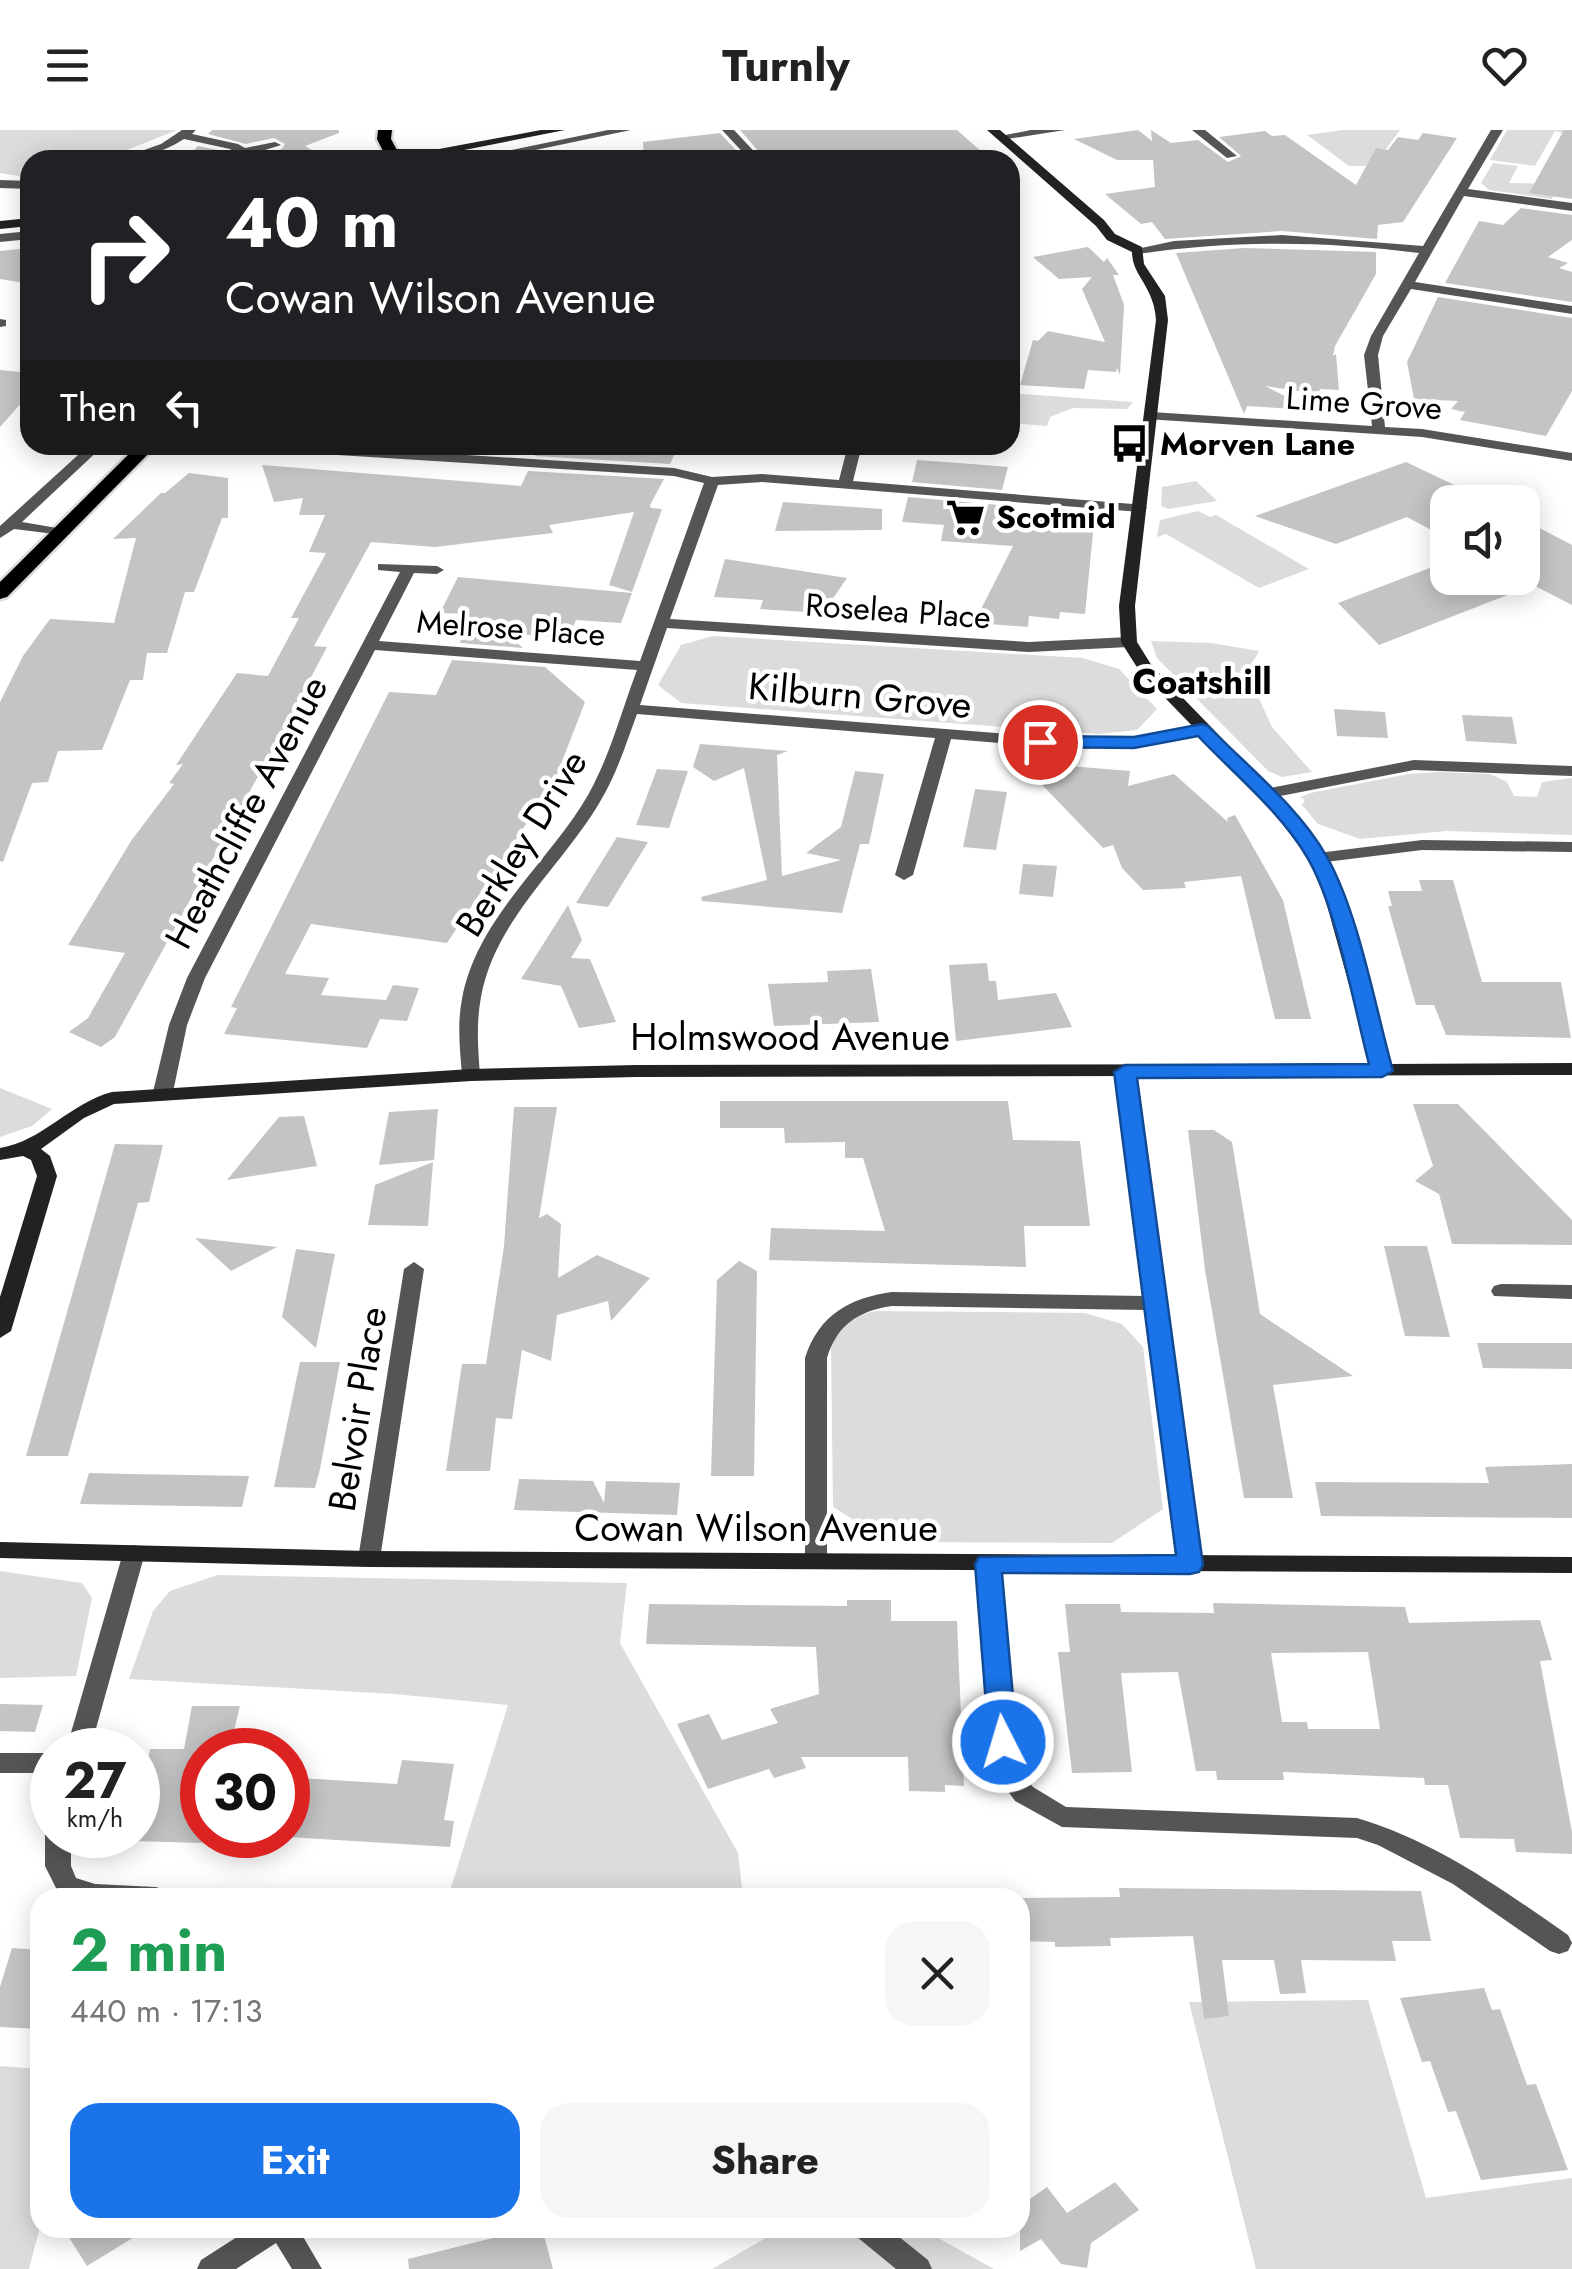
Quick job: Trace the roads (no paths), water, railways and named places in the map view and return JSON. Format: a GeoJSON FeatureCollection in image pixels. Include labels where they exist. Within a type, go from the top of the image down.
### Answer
{"type":"FeatureCollection","features":[{"type":"Feature","properties":{"kind":"main road"},"geometry":{"type":"LineString","coordinates":[[0,593],[138,455]]}},
{"type":"Feature","properties":{"kind":"street"},"geometry":{"type":"LineString","coordinates":[[450,150],[559,130]]}},
{"type":"Feature","properties":{"kind":"street"},"geometry":{"type":"LineString","coordinates":[[522,150],[625,130]]}},
{"type":"Feature","properties":{"kind":"street"},"geometry":{"type":"LineString","coordinates":[[728,130],[747,150]]}},
{"type":"Feature","properties":{"kind":"street"},"geometry":{"type":"LineString","coordinates":[[997,134],[1058,130]]}},
{"type":"Feature","properties":{"kind":"street"},"geometry":{"type":"LineString","coordinates":[[1198,130],[1231,156]]}},
{"type":"Feature","properties":{"kind":"street"},"geometry":{"type":"LineString","coordinates":[[1379,430],[1371,356],[1377,336],[1498,130]]}},
{"type":"Feature","properties":{"kind":"street"},"geometry":{"type":"LineString","coordinates":[[146,150],[188,133],[236,150]]}},
{"type":"Feature","properties":{"kind":"street"},"geometry":{"type":"LineString","coordinates":[[263,150],[275,145]]}},
{"type":"Feature","properties":{"kind":"street"},"geometry":{"type":"LineString","coordinates":[[1020,154],[1111,237],[1138,250],[1204,240],[1278,236],[1426,250]]}},
{"type":"Feature","properties":{"kind":"street"},"geometry":{"type":"LineString","coordinates":[[1461,192],[1572,208]]}},
{"type":"Feature","properties":{"kind":"street"},"geometry":{"type":"LineString","coordinates":[[1138,250],[1138,265],[1154,281],[1162,308],[1126,621],[1129,642],[1146,669],[1265,794],[1318,858],[1344,930],[1382,1071]]}},
{"type":"Feature","properties":{"kind":"street"},"geometry":{"type":"LineString","coordinates":[[1406,284],[1572,310]]}},
{"type":"Feature","properties":{"kind":"street","name":"Lime Grove"},"geometry":{"type":"LineString","coordinates":[[1151,416],[1472,439],[1572,457]]}},
{"type":"Feature","properties":{"kind":"street"},"geometry":{"type":"LineString","coordinates":[[5,529],[86,455]]}},
{"type":"Feature","properties":{"kind":"street"},"geometry":{"type":"LineString","coordinates":[[382,455],[674,472],[712,481],[751,478],[1140,508]]}},
{"type":"Feature","properties":{"kind":"street"},"geometry":{"type":"LineString","coordinates":[[463,461],[466,455]]}},
{"type":"Feature","properties":{"kind":"street"},"geometry":{"type":"LineString","coordinates":[[844,487],[853,455]]}},
{"type":"Feature","properties":{"kind":"street","name":"Berkley Drive"},"geometry":{"type":"LineString","coordinates":[[471,1075],[473,990],[491,944],[590,809],[632,709],[712,481]]}},
{"type":"Feature","properties":{"kind":"street"},"geometry":{"type":"LineString","coordinates":[[5,529],[58,532]]}},
{"type":"Feature","properties":{"kind":"street"},"geometry":{"type":"LineString","coordinates":[[383,567],[437,570]]}},
{"type":"Feature","properties":{"kind":"street","name":"Heathcliffe Avenue"},"geometry":{"type":"LineString","coordinates":[[163,1092],[178,1025],[196,978],[409,569]]}},
{"type":"Feature","properties":{"kind":"street","name":"Roselea Place"},"geometry":{"type":"LineString","coordinates":[[663,623],[1030,647],[1129,642]]}},
{"type":"Feature","properties":{"kind":"street","name":"Melrose Place"},"geometry":{"type":"LineString","coordinates":[[371,645],[647,666]]}},
{"type":"Feature","properties":{"kind":"street","name":"Kilburn Grove"},"geometry":{"type":"LineString","coordinates":[[632,709],[1102,745],[1202,730]]}},
{"type":"Feature","properties":{"kind":"street"},"geometry":{"type":"LineString","coordinates":[[904,875],[944,735]]}},
{"type":"Feature","properties":{"kind":"street"},"geometry":{"type":"LineString","coordinates":[[1265,794],[1414,765],[1572,771]]}},
{"type":"Feature","properties":{"kind":"street"},"geometry":{"type":"LineString","coordinates":[[1318,858],[1438,844],[1572,847]]}},
{"type":"Feature","properties":{"kind":"street","name":"Holmswood Avenue"},"geometry":{"type":"LineString","coordinates":[[25,1150],[48,1139],[90,1105],[112,1098],[471,1075],[779,1069],[1572,1069]]}},
{"type":"Feature","properties":{"kind":"street"},"geometry":{"type":"LineString","coordinates":[[1125,1072],[1190,1565]]}},
{"type":"Feature","properties":{"kind":"street"},"geometry":{"type":"LineString","coordinates":[[0,1154],[25,1150],[40,1156],[48,1176],[0,1330]]}},
{"type":"Feature","properties":{"kind":"street","name":"Belvoir Place"},"geometry":{"type":"LineString","coordinates":[[370,1559],[414,1269]]}},
{"type":"Feature","properties":{"kind":"street"},"geometry":{"type":"LineString","coordinates":[[1501,1291],[1572,1292]]}},
{"type":"Feature","properties":{"kind":"street"},"geometry":{"type":"LineString","coordinates":[[816,1561],[816,1358],[820,1340],[840,1315],[870,1302],[892,1299],[1156,1303]]}},
{"type":"Feature","properties":{"kind":"street","name":"Cowan Wilson Avenue"},"geometry":{"type":"LineString","coordinates":[[0,1550],[370,1559],[1572,1564]]}},
{"type":"Feature","properties":{"kind":"street"},"geometry":{"type":"LineString","coordinates":[[84,1728],[134,1553]]}},
{"type":"Feature","properties":{"kind":"street"},"geometry":{"type":"LineString","coordinates":[[988,1564],[1007,1773],[1024,1794],[1062,1817],[1357,1828],[1393,1836],[1559,1943]]}},
{"type":"Feature","properties":{"kind":"street"},"geometry":{"type":"LineString","coordinates":[[0,1763],[30,1763]]}},
{"type":"Feature","properties":{"kind":"street"},"geometry":{"type":"LineString","coordinates":[[58,1858],[67,1886],[74,1888]]}},
{"type":"Feature","properties":{"kind":"street"},"geometry":{"type":"LineString","coordinates":[[211,2269],[259,2238]]}},
{"type":"Feature","properties":{"kind":"street"},"geometry":{"type":"LineString","coordinates":[[290,2238],[308,2269]]}},
{"type":"Feature","properties":{"kind":"street"},"geometry":{"type":"LineString","coordinates":[[879,2238],[918,2269]]}},
{"type":"Feature","properties":{"kind":"place","name":"Morven Lane"},"geometry":{"type":"Point","coordinates":[1130,444]}},
{"type":"Feature","properties":{"kind":"place","name":"Scotmid"},"geometry":{"type":"Point","coordinates":[966,517]}},
{"type":"Feature","properties":{"kind":"district","name":"Coatshill"},"geometry":{"type":"Point","coordinates":[1202,682]}}]}
